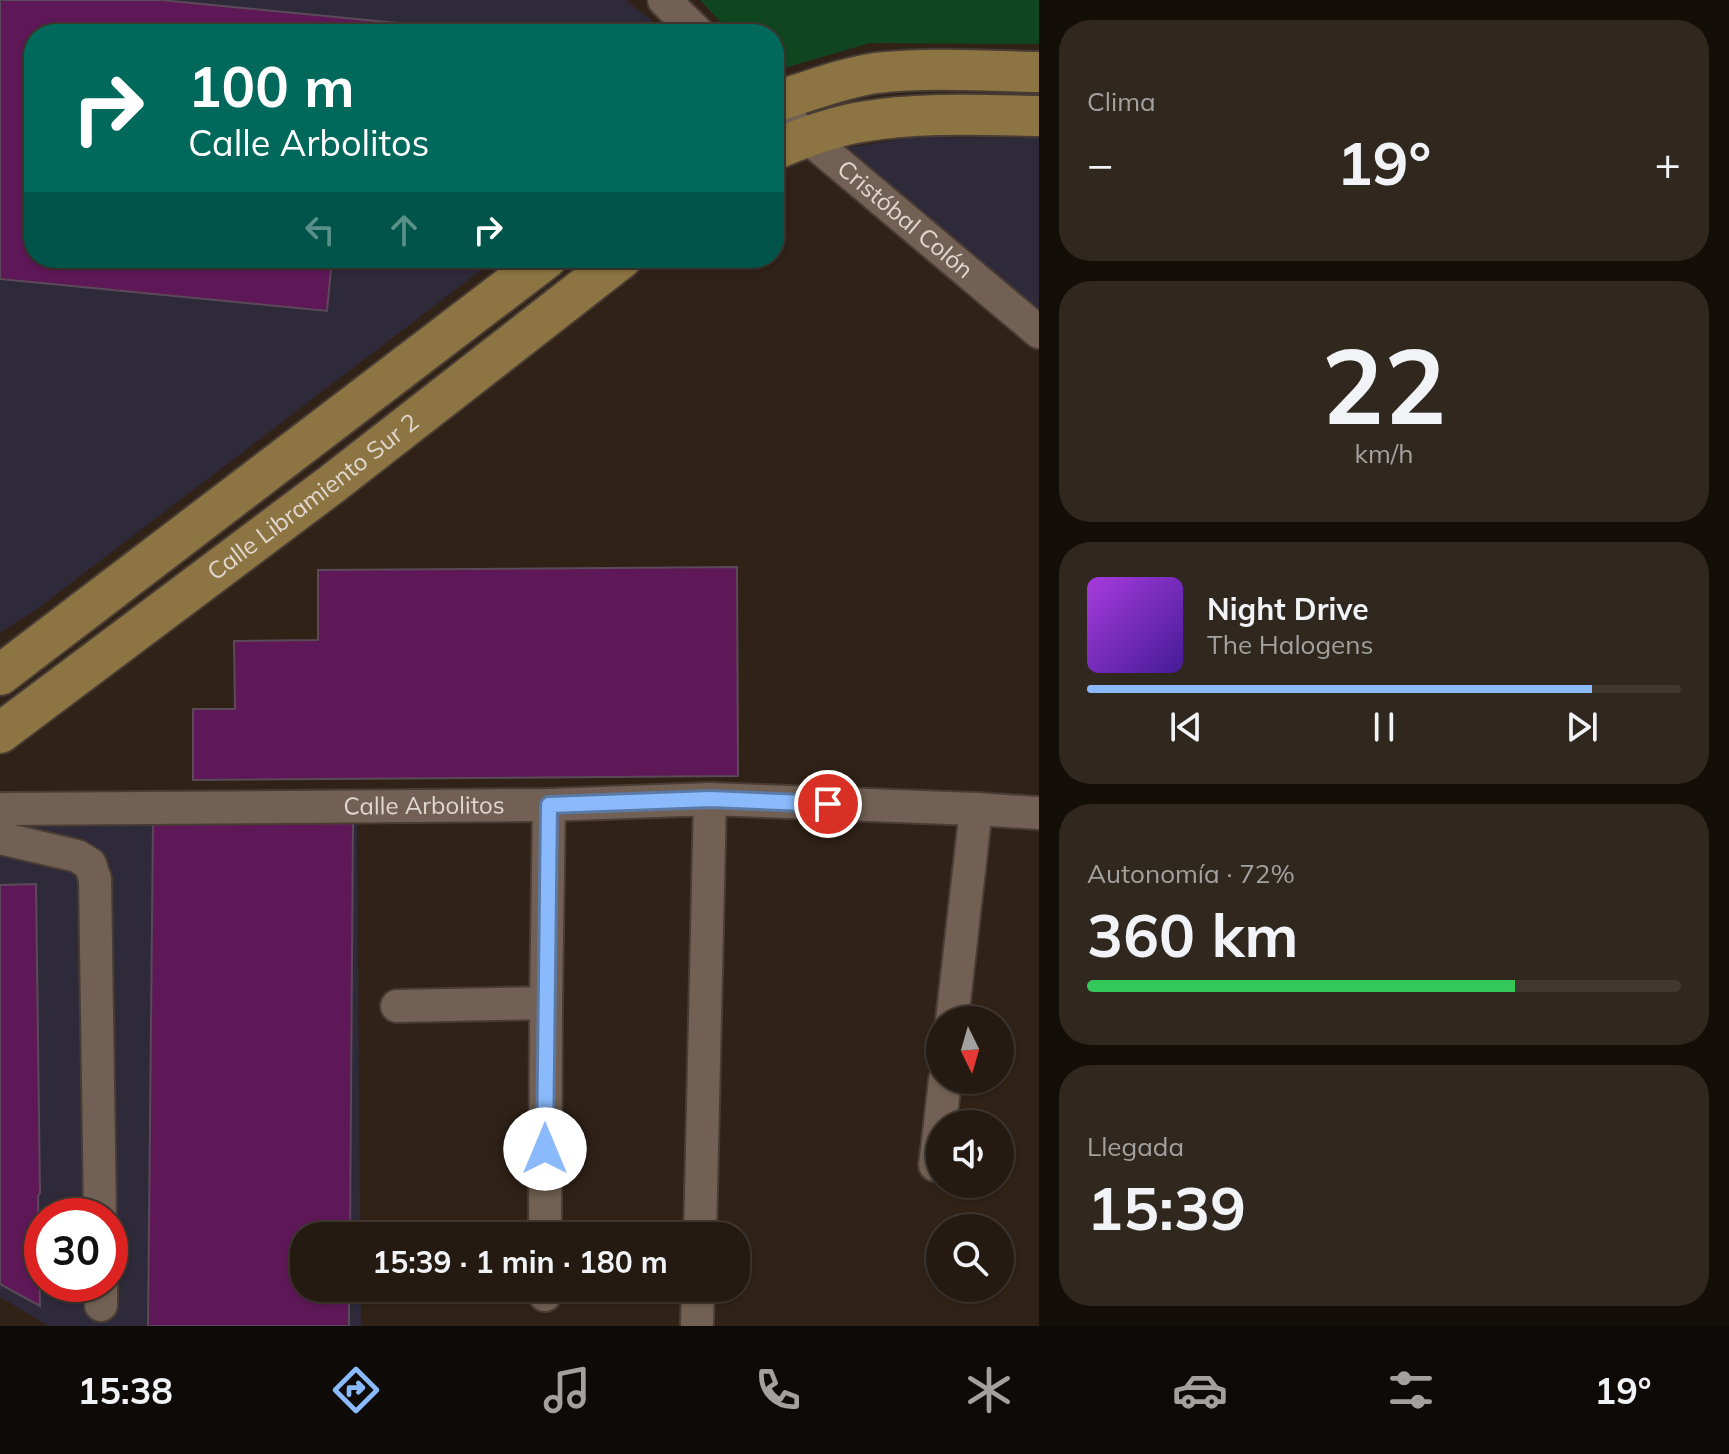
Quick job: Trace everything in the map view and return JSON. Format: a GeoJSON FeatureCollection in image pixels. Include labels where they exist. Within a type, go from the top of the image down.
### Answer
{"type":"FeatureCollection","features":[{"type":"Feature","properties":{"kind":"main road"},"geometry":{"type":"LineString","coordinates":[[784,101],[873,74],[911,70],[1039,72]]}},
{"type":"Feature","properties":{"kind":"main road"},"geometry":{"type":"LineString","coordinates":[[790,143],[859,122],[888,118],[1039,116]]}},
{"type":"Feature","properties":{"kind":"main road","name":"Calle Libramiento Sur 2"},"geometry":{"type":"LineString","coordinates":[[0,675],[534,268]]}},
{"type":"Feature","properties":{"kind":"main road","name":"Calle Libramiento Sur 2"},"geometry":{"type":"LineString","coordinates":[[0,733],[332,484],[609,268]]}},
{"type":"Feature","properties":{"kind":"main road"},"geometry":{"type":"LineString","coordinates":[[299,448],[332,484]]}},
{"type":"Feature","properties":{"kind":"street"},"geometry":{"type":"LineString","coordinates":[[664,0],[689,24]]}},
{"type":"Feature","properties":{"kind":"street","name":"Cristóbal Colón"},"geometry":{"type":"LineString","coordinates":[[790,143],[1039,332]]}},
{"type":"Feature","properties":{"kind":"street"},"geometry":{"type":"LineString","coordinates":[[700,1222],[710,799]]}},
{"type":"Feature","properties":{"kind":"street","name":"Calle Arbolitos"},"geometry":{"type":"LineString","coordinates":[[0,809],[549,805],[710,799],[1039,813]]}},
{"type":"Feature","properties":{"kind":"street"},"geometry":{"type":"LineString","coordinates":[[545,1222],[549,805]]}},
{"type":"Feature","properties":{"kind":"street"},"geometry":{"type":"LineString","coordinates":[[954,1006],[976,809]]}},
{"type":"Feature","properties":{"kind":"street"},"geometry":{"type":"LineString","coordinates":[[0,838],[77,856],[90,864],[95,879],[100,1198]]}},
{"type":"Feature","properties":{"kind":"street"},"geometry":{"type":"LineString","coordinates":[[397,1006],[546,1003]]}},
{"type":"Feature","properties":{"kind":"street"},"geometry":{"type":"LineString","coordinates":[[697,1323],[698,1302]]}},
{"type":"Feature","properties":{"kind":"shaded area"},"geometry":{"type":"Polygon","coordinates":[[[0,0],[626,0],[656,24],[24,24],[24,268],[484,268],[37,609],[0,633],[0,0]]]}},
{"type":"Feature","properties":{"kind":"shaded area"},"geometry":{"type":"Polygon","coordinates":[[[916,137],[1039,138],[1039,314],[918,214],[845,148],[916,137]]]}},
{"type":"Feature","properties":{"kind":"shaded area"},"geometry":{"type":"Polygon","coordinates":[[[0,800],[357,818],[360,1222],[290,1222],[290,1302],[361,1302],[361,1326],[49,1326],[0,1297],[0,800]]]}},
{"type":"Feature","properties":{"kind":"green space"},"geometry":{"type":"Polygon","coordinates":[[[700,0],[1039,0],[1039,44],[870,43],[784,68],[784,24],[723,24],[700,0]]]}},
{"type":"Feature","properties":{"kind":"building"},"geometry":{"type":"Polygon","coordinates":[[[0,0],[161,0],[407,24],[24,24],[24,268],[331,268],[327,311],[0,279],[0,0]]]}},
{"type":"Feature","properties":{"kind":"building"},"geometry":{"type":"Polygon","coordinates":[[[737,567],[738,776],[193,780],[193,709],[235,709],[234,641],[318,640],[318,570],[737,567]]]}},
{"type":"Feature","properties":{"kind":"building"},"geometry":{"type":"Polygon","coordinates":[[[153,820],[353,821],[350,1222],[290,1222],[290,1302],[349,1302],[349,1326],[148,1326],[153,820]]]}},
{"type":"Feature","properties":{"kind":"building"},"geometry":{"type":"Polygon","coordinates":[[[36,884],[40,1193],[38,1198],[24,1198],[24,1297],[0,1284],[0,885],[36,884]]]}},
{"type":"Feature","properties":{"kind":"route"},"geometry":{"type":"LineString","coordinates":[[545,1149],[549,805],[710,799],[828,804]]}}]}
